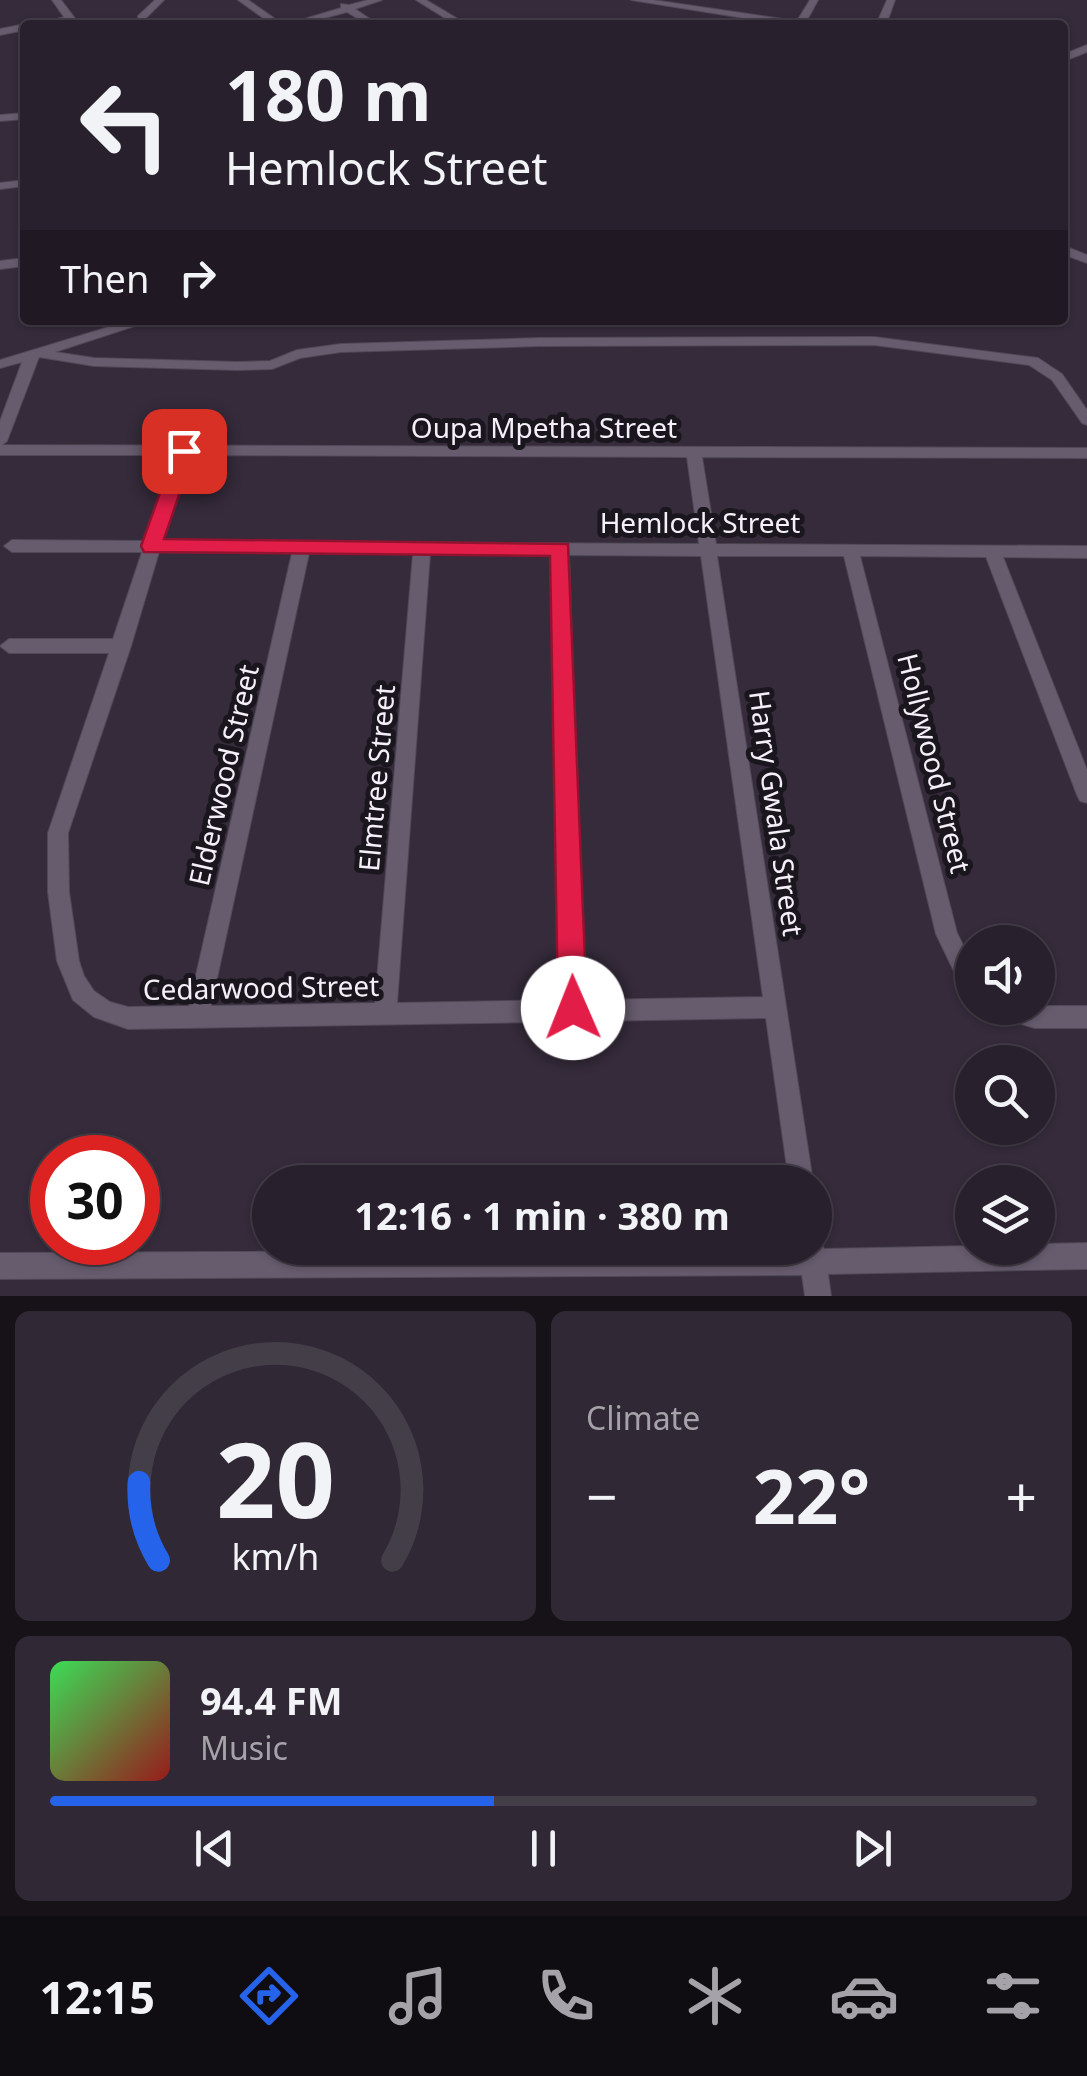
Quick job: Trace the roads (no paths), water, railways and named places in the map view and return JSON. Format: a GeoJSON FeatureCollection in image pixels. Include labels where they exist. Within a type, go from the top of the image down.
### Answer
{"type":"FeatureCollection","features":[{"type":"Feature","properties":{"kind":"street"},"geometry":{"type":"LineString","coordinates":[[56,0],[71,20]]}},
{"type":"Feature","properties":{"kind":"street"},"geometry":{"type":"LineString","coordinates":[[141,18],[160,0]]}},
{"type":"Feature","properties":{"kind":"street"},"geometry":{"type":"LineString","coordinates":[[242,0],[272,20]]}},
{"type":"Feature","properties":{"kind":"street"},"geometry":{"type":"LineString","coordinates":[[335,0],[366,20]]}},
{"type":"Feature","properties":{"kind":"street"},"geometry":{"type":"LineString","coordinates":[[307,20],[378,0]]}},
{"type":"Feature","properties":{"kind":"street"},"geometry":{"type":"LineString","coordinates":[[420,0],[454,20]]}},
{"type":"Feature","properties":{"kind":"street"},"geometry":{"type":"LineString","coordinates":[[635,0],[776,20]]}},
{"type":"Feature","properties":{"kind":"street"},"geometry":{"type":"LineString","coordinates":[[736,14],[746,0]]}},
{"type":"Feature","properties":{"kind":"street"},"geometry":{"type":"LineString","coordinates":[[693,20],[703,10]]}},
{"type":"Feature","properties":{"kind":"street"},"geometry":{"type":"LineString","coordinates":[[0,364],[131,325]]}},
{"type":"Feature","properties":{"kind":"street"},"geometry":{"type":"LineString","coordinates":[[37,356],[94,362],[238,366],[272,365],[316,351],[470,344],[894,342],[1033,361],[1058,378],[1087,420]]}},
{"type":"Feature","properties":{"kind":"street"},"geometry":{"type":"LineString","coordinates":[[0,441],[37,356]]}},
{"type":"Feature","properties":{"kind":"street","name":"Oupa Mpetha Street"},"geometry":{"type":"LineString","coordinates":[[0,450],[1087,453]]}},
{"type":"Feature","properties":{"kind":"street","name":"Cedarwood Street"},"geometry":{"type":"LineString","coordinates":[[184,451],[58,834],[56,857],[71,974],[94,1006],[128,1018],[775,1006]]}},
{"type":"Feature","properties":{"kind":"street","name":"Harry Gwala Street"},"geometry":{"type":"LineString","coordinates":[[694,452],[798,1165]]}},
{"type":"Feature","properties":{"kind":"street","name":"Hemlock Street"},"geometry":{"type":"LineString","coordinates":[[12,546],[1087,552]]}},
{"type":"Feature","properties":{"kind":"street","name":"Elderwood Street"},"geometry":{"type":"LineString","coordinates":[[198,1014],[302,547]]}},
{"type":"Feature","properties":{"kind":"street","name":"Elmtree Street"},"geometry":{"type":"LineString","coordinates":[[385,1012],[422,548]]}},
{"type":"Feature","properties":{"kind":"street"},"geometry":{"type":"LineString","coordinates":[[560,549],[573,1008]]}},
{"type":"Feature","properties":{"kind":"street","name":"Hollywood Street"},"geometry":{"type":"LineString","coordinates":[[851,551],[948,934],[955,949]]}},
{"type":"Feature","properties":{"kind":"street"},"geometry":{"type":"LineString","coordinates":[[992,552],[1087,795]]}},
{"type":"Feature","properties":{"kind":"street"},"geometry":{"type":"LineString","coordinates":[[9,646],[122,646]]}},
{"type":"Feature","properties":{"kind":"street"},"geometry":{"type":"LineString","coordinates":[[1055,1017],[1087,1018]]}},
{"type":"Feature","properties":{"kind":"street"},"geometry":{"type":"LineString","coordinates":[[832,1255],[1087,1256]]}},
{"type":"Feature","properties":{"kind":"street"},"geometry":{"type":"LineString","coordinates":[[0,1266],[252,1263]]}},
{"type":"Feature","properties":{"kind":"street"},"geometry":{"type":"LineString","coordinates":[[813,1265],[818,1296]]}}]}
